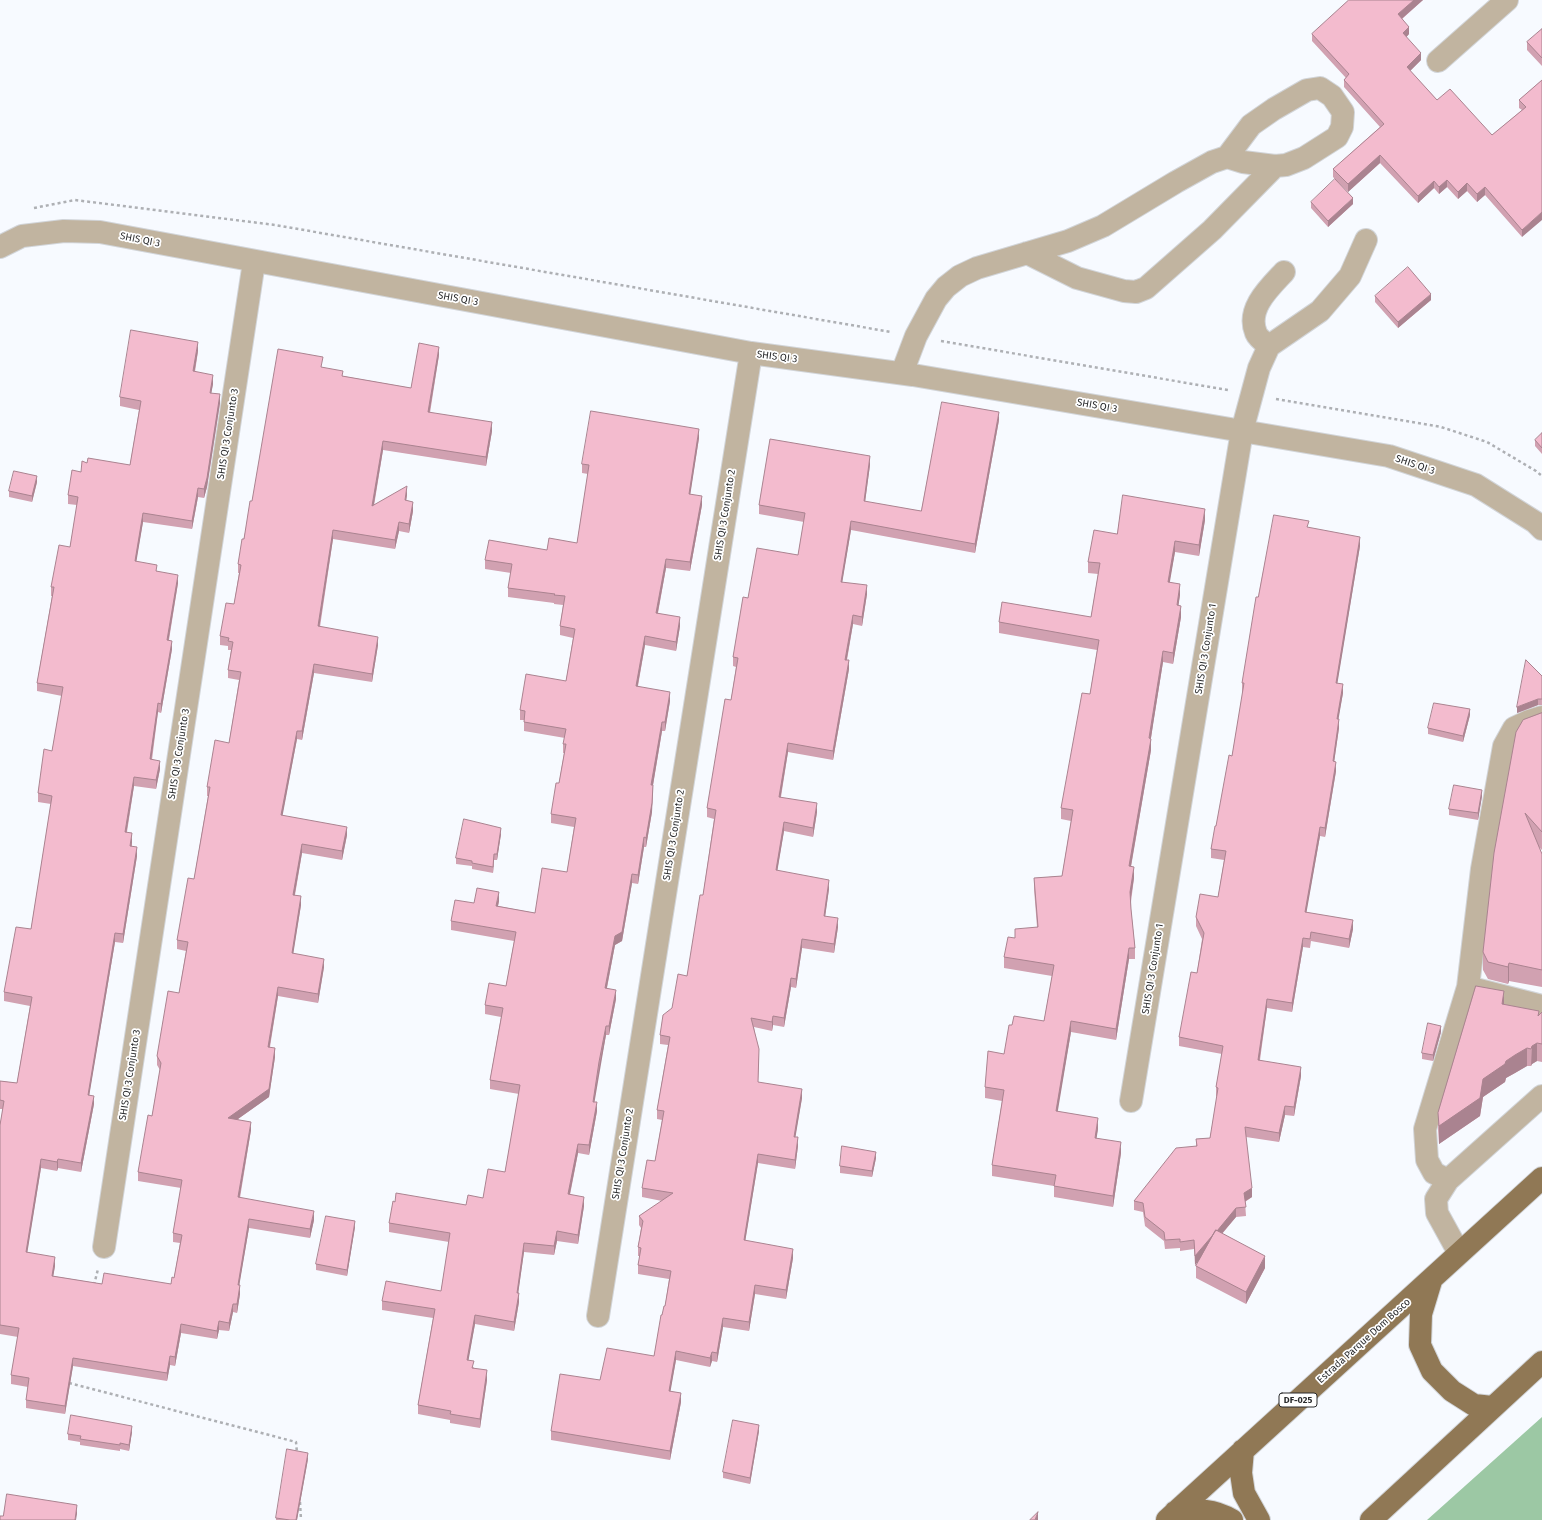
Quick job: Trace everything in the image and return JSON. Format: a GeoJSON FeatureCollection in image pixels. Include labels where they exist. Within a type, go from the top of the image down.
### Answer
{"type":"FeatureCollection","features":[{"type":"Feature","properties":{"kind":"main road","name":"Estrada Parque Dom Bosco"},"geometry":{"type":"LineString","coordinates":[[1171,1516],[1431,1281],[1459,1253],[1542,1178]]}},
{"type":"Feature","properties":{"kind":"main road"},"geometry":{"type":"LineString","coordinates":[[1431,1281],[1421,1314],[1420,1344],[1432,1371],[1452,1391],[1474,1405],[1492,1407]]}},
{"type":"Feature","properties":{"kind":"main road"},"geometry":{"type":"LineString","coordinates":[[1371,1520],[1542,1362]]}},
{"type":"Feature","properties":{"kind":"main road"},"geometry":{"type":"LineString","coordinates":[[1243,1450],[1241,1473],[1244,1493],[1259,1520]]}},
{"type":"Feature","properties":{"kind":"main road"},"geometry":{"type":"LineString","coordinates":[[1171,1516],[1203,1510],[1222,1514],[1232,1520]]}},
{"type":"Feature","properties":{"kind":"street"},"geometry":{"type":"LineString","coordinates":[[1438,61],[1507,0]]}},
{"type":"Feature","properties":{"kind":"street"},"geometry":{"type":"LineString","coordinates":[[902,373],[916,336],[936,299],[946,287],[960,276],[977,268],[1068,241],[1103,226],[1176,182],[1212,162],[1227,156],[1252,125],[1274,109],[1307,90],[1320,88],[1332,96],[1343,112],[1342,126],[1337,137],[1304,158],[1286,165],[1274,166],[1243,162],[1227,156]]}},
{"type":"Feature","properties":{"kind":"street"},"geometry":{"type":"LineString","coordinates":[[1027,253],[1077,278],[1124,291],[1136,292],[1146,288],[1212,230],[1274,166]]}},
{"type":"Feature","properties":{"kind":"street","name":"SHIS QI 3"},"geometry":{"type":"LineString","coordinates":[[0,247],[22,236],[64,231],[100,232],[254,262],[751,353],[902,373],[1389,456],[1476,485],[1535,522],[1542,529]]}},
{"type":"Feature","properties":{"kind":"street"},"geometry":{"type":"LineString","coordinates":[[1284,272],[1256,305],[1254,320],[1256,334],[1269,346],[1320,311],[1350,276],[1366,240]]}},
{"type":"Feature","properties":{"kind":"street","name":"SHIS QI 3 Conjunto 3"},"geometry":{"type":"LineString","coordinates":[[104,1247],[254,262]]}},
{"type":"Feature","properties":{"kind":"street","name":"SHIS QI 3 Conjunto 1"},"geometry":{"type":"LineString","coordinates":[[1131,1101],[1242,431],[1259,368],[1269,346]]}},
{"type":"Feature","properties":{"kind":"street","name":"SHIS QI 3 Conjunto 2"},"geometry":{"type":"LineString","coordinates":[[598,1316],[751,353]]}},
{"type":"Feature","properties":{"kind":"street"},"geometry":{"type":"LineString","coordinates":[[1448,1180],[1434,1173],[1427,1160],[1425,1128],[1468,987],[1482,869],[1504,746],[1514,728],[1542,717]]}},
{"type":"Feature","properties":{"kind":"street"},"geometry":{"type":"LineString","coordinates":[[1468,987],[1542,1006]]}},
{"type":"Feature","properties":{"kind":"street"},"geometry":{"type":"LineString","coordinates":[[1459,1253],[1437,1213],[1436,1199],[1448,1180],[1542,1096]]}},
{"type":"Feature","properties":{"kind":"path"},"geometry":{"type":"LineString","coordinates":[[32,209],[76,200],[275,225],[1441,427],[1487,442],[1542,476]]}},
{"type":"Feature","properties":{"kind":"path"},"geometry":{"type":"LineString","coordinates":[[94,1285],[104,1247]]}},
{"type":"Feature","properties":{"kind":"path"},"geometry":{"type":"LineString","coordinates":[[71,1376],[69,1384],[296,1442],[297,1457]]}},
{"type":"Feature","properties":{"kind":"path"},"geometry":{"type":"LineString","coordinates":[[300,1496],[301,1520]]}},
{"type":"Feature","properties":{"kind":"green space"},"geometry":{"type":"Polygon","coordinates":[[[1542,1417],[1542,1520],[1427,1520],[1542,1417]]]}},
{"type":"Feature","properties":{"kind":"building"},"geometry":{"type":"Polygon","coordinates":[[[1349,0],[1414,0],[1398,14],[1409,27],[1403,33],[1421,53],[1407,67],[1437,100],[1450,89],[1492,135],[1526,107],[1519,100],[1542,80],[1542,212],[1522,230],[1485,187],[1477,194],[1467,183],[1458,192],[1447,180],[1439,187],[1434,181],[1418,196],[1380,155],[1348,184],[1333,169],[1384,124],[1344,80],[1349,74],[1312,34],[1349,0]]]}},
{"type":"Feature","properties":{"kind":"building"},"geometry":{"type":"Polygon","coordinates":[[[1542,29],[1542,58],[1527,42],[1542,29]]]}},
{"type":"Feature","properties":{"kind":"building"},"geometry":{"type":"Polygon","coordinates":[[[1335,179],[1353,198],[1328,221],[1311,202],[1335,179]]]}},
{"type":"Feature","properties":{"kind":"building"},"geometry":{"type":"Polygon","coordinates":[[[1408,267],[1431,294],[1398,322],[1375,296],[1408,267]]]}},
{"type":"Feature","properties":{"kind":"building"},"geometry":{"type":"Polygon","coordinates":[[[131,330],[198,342],[193,371],[213,375],[210,393],[220,394],[207,478],[204,489],[198,488],[192,521],[143,513],[135,561],[157,565],[156,571],[178,575],[167,640],[172,641],[161,704],[158,703],[150,759],[160,761],[156,780],[134,777],[125,832],[132,833],[130,846],[137,847],[123,934],[115,933],[88,1095],[94,1096],[81,1163],[58,1159],[57,1162],[41,1159],[26,1252],[55,1257],[52,1276],[102,1284],[104,1273],[171,1284],[172,1277],[174,1278],[182,1235],[173,1233],[182,1180],[138,1172],[148,1115],[152,1116],[161,1063],[157,1056],[168,991],[179,993],[188,942],[177,940],[188,878],[194,879],[210,787],[207,787],[215,740],[229,743],[241,672],[228,670],[233,642],[228,641],[229,638],[220,636],[226,603],[234,604],[241,565],[238,564],[242,539],[244,539],[250,501],[252,501],[278,349],[323,357],[321,367],[343,371],[342,376],[411,388],[419,343],[439,347],[428,412],[492,422],[486,457],[383,441],[372,506],[407,486],[405,500],[413,502],[409,524],[399,522],[395,540],[333,530],[318,626],[378,637],[372,674],[314,664],[302,731],[297,731],[281,815],[347,827],[342,851],[302,844],[293,895],[301,896],[292,953],[324,959],[318,994],[278,987],[268,1047],[275,1048],[269,1089],[228,1118],[251,1122],[238,1197],[314,1211],[310,1229],[249,1219],[238,1285],[240,1285],[237,1304],[233,1304],[229,1323],[219,1321],[217,1331],[181,1324],[175,1357],[170,1356],[167,1373],[73,1358],[65,1406],[26,1400],[29,1378],[11,1375],[19,1328],[0,1325],[0,1125],[4,1101],[0,1100],[0,1081],[17,1083],[32,997],[4,992],[16,927],[31,929],[52,796],[38,793],[44,749],[52,751],[63,687],[37,683],[54,587],[51,587],[59,545],[70,547],[78,497],[68,495],[72,470],[81,472],[82,461],[87,463],[88,458],[130,465],[141,401],[120,397],[131,330]]]}},
{"type":"Feature","properties":{"kind":"building"},"geometry":{"type":"Polygon","coordinates":[[[942,402],[999,412],[975,544],[851,521],[841,582],[867,585],[862,617],[853,615],[845,660],[849,660],[833,751],[788,743],[779,797],[817,803],[813,828],[784,822],[776,870],[829,880],[824,916],[838,918],[834,944],[802,939],[796,979],[791,978],[784,1018],[773,1016],[772,1022],[751,1018],[759,1049],[758,1082],[802,1089],[794,1137],[798,1137],[795,1160],[758,1154],[744,1240],[793,1249],[786,1290],[755,1285],[749,1322],[723,1318],[717,1353],[712,1352],[710,1358],[676,1351],[669,1391],[681,1393],[670,1451],[551,1431],[560,1374],[600,1380],[607,1348],[654,1356],[671,1271],[638,1265],[641,1248],[638,1247],[643,1221],[639,1216],[673,1193],[642,1188],[647,1160],[655,1161],[664,1111],[657,1110],[670,1037],[660,1035],[663,1015],[672,1008],[678,974],[687,976],[700,895],[703,895],[716,810],[707,808],[725,699],[731,700],[738,658],[733,657],[743,597],[748,598],[757,548],[798,555],[805,513],[759,505],[770,439],[870,456],[864,501],[921,511],[942,402]]]}},
{"type":"Feature","properties":{"kind":"building"},"geometry":{"type":"Polygon","coordinates":[[[591,411],[699,429],[689,494],[702,496],[690,562],[666,559],[656,613],[680,617],[676,642],[645,636],[636,686],[670,692],[665,722],[662,722],[651,785],[653,785],[652,803],[646,838],[644,837],[638,875],[632,874],[622,932],[615,936],[605,988],[616,990],[609,1026],[606,1026],[599,1062],[593,1102],[597,1102],[589,1145],[578,1144],[568,1194],[584,1197],[578,1235],[557,1231],[554,1246],[524,1243],[517,1293],[519,1293],[514,1322],[475,1315],[467,1360],[474,1361],[472,1368],[487,1370],[480,1419],[450,1414],[451,1411],[418,1405],[435,1309],[382,1301],[386,1281],[441,1291],[450,1233],[389,1223],[396,1193],[466,1205],[468,1195],[483,1198],[488,1169],[505,1172],[520,1085],[490,1080],[503,1008],[485,1005],[489,983],[506,986],[516,932],[451,921],[455,900],[474,903],[477,888],[499,892],[496,906],[535,913],[542,868],[567,872],[576,818],[551,814],[556,783],[559,783],[566,744],[563,744],[566,729],[524,722],[525,711],[520,710],[526,674],[566,681],[575,629],[560,626],[565,596],[508,588],[512,564],[485,560],[489,540],[547,550],[549,538],[577,543],[589,465],[582,464],[591,411]]]}},
{"type":"Feature","properties":{"kind":"building"},"geometry":{"type":"Polygon","coordinates":[[[1542,433],[1542,448],[1535,440],[1542,433]]]}},
{"type":"Feature","properties":{"kind":"building"},"geometry":{"type":"Polygon","coordinates":[[[14,471],[37,476],[32,496],[9,491],[14,471]]]}},
{"type":"Feature","properties":{"kind":"building"},"geometry":{"type":"Polygon","coordinates":[[[1123,495],[1205,509],[1199,545],[1175,541],[1168,582],[1180,584],[1177,605],[1181,606],[1173,653],[1163,651],[1149,738],[1151,739],[1129,866],[1134,867],[1130,892],[1135,948],[1129,948],[1116,1029],[1071,1021],[1056,1111],[1098,1118],[1095,1138],[1121,1142],[1113,1196],[1054,1186],[1056,1175],[992,1165],[1004,1090],[985,1087],[988,1051],[1004,1054],[1009,1025],[1012,1025],[1014,1016],[1044,1021],[1054,965],[1004,957],[1008,937],[1015,938],[1015,929],[1038,927],[1034,878],[1062,876],[1073,810],[1061,808],[1082,693],[1090,694],[1099,640],[999,622],[1002,602],[1091,617],[1100,563],[1088,562],[1094,530],[1117,534],[1123,495]]]}},
{"type":"Feature","properties":{"kind":"building"},"geometry":{"type":"Polygon","coordinates":[[[1274,515],[1309,521],[1307,527],[1360,537],[1336,683],[1343,684],[1337,719],[1339,719],[1333,761],[1336,762],[1325,828],[1320,827],[1305,912],[1353,920],[1349,939],[1311,932],[1310,939],[1303,938],[1292,1003],[1267,999],[1258,1060],[1301,1067],[1294,1107],[1285,1106],[1279,1133],[1245,1127],[1252,1188],[1244,1193],[1246,1207],[1236,1208],[1195,1256],[1194,1240],[1180,1242],[1180,1239],[1165,1240],[1164,1232],[1145,1217],[1143,1203],[1134,1201],[1176,1148],[1197,1146],[1196,1139],[1210,1138],[1223,1046],[1179,1037],[1191,972],[1197,973],[1204,933],[1196,917],[1200,894],[1218,897],[1226,851],[1211,849],[1229,755],[1232,756],[1256,597],[1258,597],[1274,515]]]}},
{"type":"Feature","properties":{"kind":"building"},"geometry":{"type":"Polygon","coordinates":[[[1526,660],[1542,676],[1542,699],[1538,699],[1517,707],[1526,660]]]}},
{"type":"Feature","properties":{"kind":"building"},"geometry":{"type":"Polygon","coordinates":[[[1434,703],[1470,709],[1463,736],[1428,728],[1434,703]]]}},
{"type":"Feature","properties":{"kind":"building"},"geometry":{"type":"Polygon","coordinates":[[[1542,713],[1542,832],[1525,813],[1542,854],[1542,970],[1509,963],[1508,967],[1488,962],[1483,952],[1494,853],[1516,732],[1523,720],[1542,713]]]}},
{"type":"Feature","properties":{"kind":"building"},"geometry":{"type":"Polygon","coordinates":[[[1454,785],[1482,790],[1478,813],[1449,809],[1454,785]]]}},
{"type":"Feature","properties":{"kind":"building"},"geometry":{"type":"Polygon","coordinates":[[[464,819],[501,828],[497,854],[494,854],[493,867],[456,858],[464,819]]]}},
{"type":"Feature","properties":{"kind":"building"},"geometry":{"type":"Polygon","coordinates":[[[1476,986],[1504,991],[1502,1004],[1539,1011],[1538,1016],[1542,1012],[1542,1044],[1537,1043],[1532,1046],[1531,1049],[1527,1048],[1515,1055],[1483,1079],[1480,1098],[1439,1126],[1438,1113],[1476,986]]]}},
{"type":"Feature","properties":{"kind":"building"},"geometry":{"type":"Polygon","coordinates":[[[1428,1023],[1441,1026],[1433,1055],[1422,1053],[1428,1023]]]}},
{"type":"Feature","properties":{"kind":"building"},"geometry":{"type":"Polygon","coordinates":[[[842,1146],[876,1152],[872,1171],[840,1166],[842,1146]]]}},
{"type":"Feature","properties":{"kind":"building"},"geometry":{"type":"Polygon","coordinates":[[[326,1216],[355,1221],[347,1270],[316,1264],[326,1216]]]}},
{"type":"Feature","properties":{"kind":"building"},"geometry":{"type":"Polygon","coordinates":[[[1216,1230],[1265,1256],[1246,1292],[1196,1266],[1216,1230]]]}},
{"type":"Feature","properties":{"kind":"building"},"geometry":{"type":"Polygon","coordinates":[[[71,1415],[132,1426],[129,1445],[80,1439],[81,1436],[68,1434],[71,1415]]]}},
{"type":"Feature","properties":{"kind":"building"},"geometry":{"type":"Polygon","coordinates":[[[733,1420],[759,1425],[750,1478],[723,1472],[733,1420]]]}},
{"type":"Feature","properties":{"kind":"building"},"geometry":{"type":"Polygon","coordinates":[[[287,1449],[308,1453],[296,1520],[276,1518],[287,1449]]]}},
{"type":"Feature","properties":{"kind":"building"},"geometry":{"type":"Polygon","coordinates":[[[7,1494],[77,1505],[75,1520],[0,1520],[0,1516],[3,1516],[7,1494]]]}},
{"type":"Feature","properties":{"kind":"building"},"geometry":{"type":"Polygon","coordinates":[[[1038,1512],[1035,1520],[1030,1520],[1038,1512]]]}}]}
